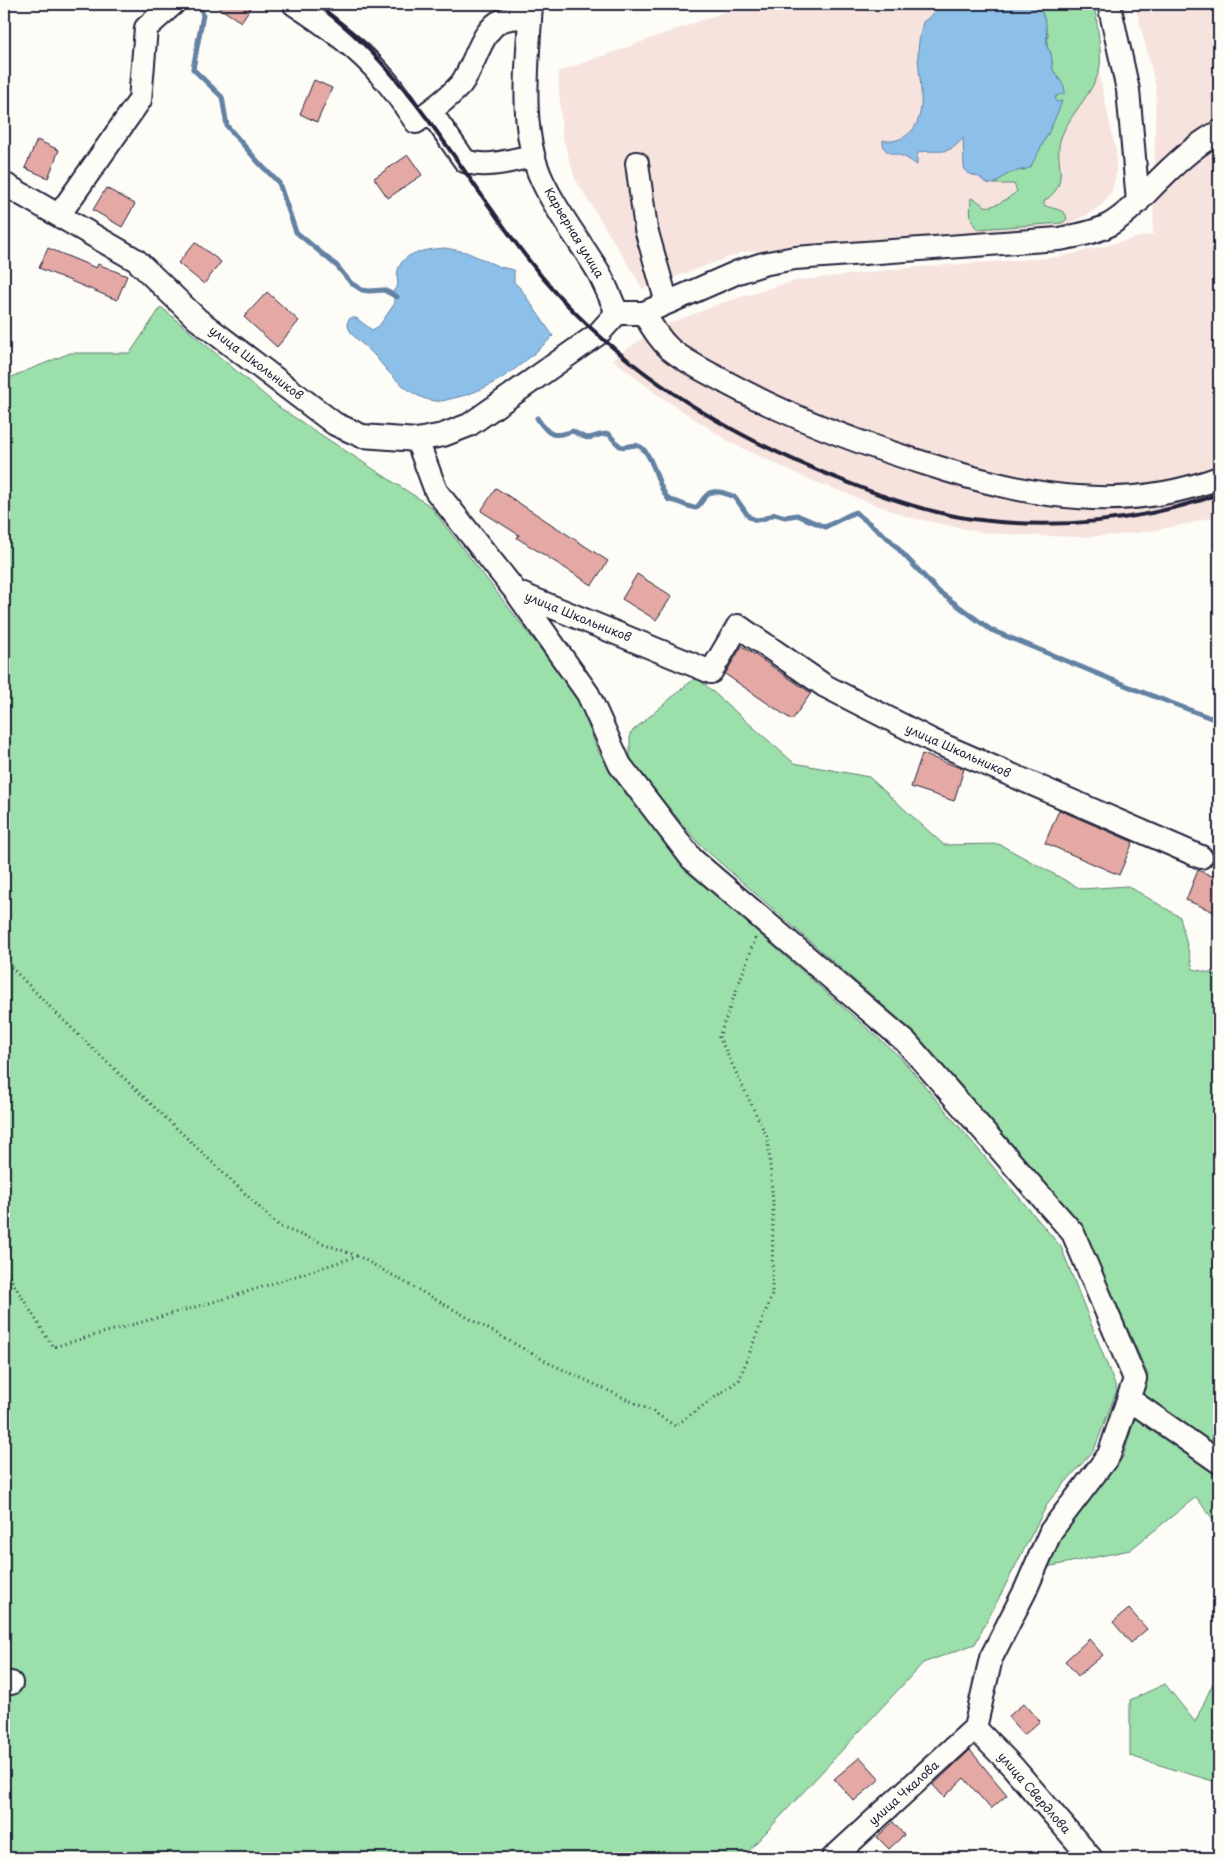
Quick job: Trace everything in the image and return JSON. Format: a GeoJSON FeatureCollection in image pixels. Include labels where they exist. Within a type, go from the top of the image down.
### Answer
{"type":"FeatureCollection","features":[{"type":"Feature","properties":{"kind":"street"},"geometry":{"type":"LineString","coordinates":[[59,215],[140,100],[146,28],[172,4]]}},
{"type":"Feature","properties":{"kind":"street"},"geometry":{"type":"LineString","coordinates":[[294,4],[313,16],[365,58],[395,91],[416,122],[460,85],[470,72],[489,30],[495,24],[530,10]]}},
{"type":"Feature","properties":{"kind":"street"},"geometry":{"type":"LineString","coordinates":[[1109,4],[1128,90],[1138,202]]}},
{"type":"Feature","properties":{"kind":"street","name":"Карьерная улица"},"geometry":{"type":"LineString","coordinates":[[530,10],[527,75],[528,110],[534,156],[542,179],[556,206],[598,272],[617,313]]}},
{"type":"Feature","properties":{"kind":"street"},"geometry":{"type":"LineString","coordinates":[[430,111],[465,160],[473,164],[534,156]]}},
{"type":"Feature","properties":{"kind":"street"},"geometry":{"type":"LineString","coordinates":[[417,440],[444,435],[469,426],[598,334],[617,313],[644,313],[738,272],[763,264],[795,258],[1059,239],[1087,233],[1106,226],[1138,202],[1162,177],[1204,140],[1219,132]]}},
{"type":"Feature","properties":{"kind":"street"},"geometry":{"type":"LineString","coordinates":[[637,163],[646,229],[667,303]]}},
{"type":"Feature","properties":{"kind":"street","name":"улица Школьников"},"geometry":{"type":"LineString","coordinates":[[4,184],[136,260],[197,319],[336,424],[362,436],[417,440],[436,491],[516,592],[711,672],[738,626],[825,686],[934,742],[1201,857]]}},
{"type":"Feature","properties":{"kind":"street"},"geometry":{"type":"LineString","coordinates":[[644,313],[658,336],[681,358],[774,408],[838,435],[950,471],[1031,492],[1079,498],[1131,497],[1161,493],[1189,488],[1219,478]]}},
{"type":"Feature","properties":{"kind":"street"},"geometry":{"type":"LineString","coordinates":[[516,592],[588,694],[620,765],[692,859],[906,1042],[1073,1234],[1136,1379],[1109,1455],[1051,1530],[1025,1591],[992,1658],[976,1728]]}},
{"type":"Feature","properties":{"kind":"street"},"geometry":{"type":"LineString","coordinates":[[1129,1399],[1219,1462]]}},
{"type":"Feature","properties":{"kind":"street","name":"улица Чкалова"},"geometry":{"type":"LineString","coordinates":[[833,1858],[976,1728]]}},
{"type":"Feature","properties":{"kind":"street","name":"улица Свердлова"},"geometry":{"type":"LineString","coordinates":[[976,1728],[1012,1766],[1092,1858]]}},
{"type":"Feature","properties":{"kind":"path"},"geometry":{"type":"LineString","coordinates":[[4,960],[58,1016],[280,1227],[358,1256],[549,1363],[652,1411],[675,1426],[739,1380],[772,1295],[773,1204],[768,1139],[719,1037],[763,920]]}},
{"type":"Feature","properties":{"kind":"path"},"geometry":{"type":"LineString","coordinates":[[4,1268],[53,1347],[231,1297],[358,1256]]}},
{"type":"Feature","properties":{"kind":"shaded area"},"geometry":{"type":"Polygon","coordinates":[[[747,4],[1084,4],[1116,152],[1116,173],[1112,191],[1102,205],[1085,216],[1065,225],[1027,230],[743,252],[643,289],[575,179],[562,134],[558,72],[747,4]]]}},
{"type":"Feature","properties":{"kind":"shaded area"},"geometry":{"type":"Polygon","coordinates":[[[1135,4],[1219,4],[1219,515],[1192,523],[1150,531],[1081,537],[980,532],[908,517],[813,481],[733,444],[658,395],[612,359],[658,328],[722,303],[794,281],[906,268],[1059,257],[1153,234],[1156,87],[1135,4]]]}},
{"type":"Feature","properties":{"kind":"green space"},"geometry":{"type":"Polygon","coordinates":[[[1038,4],[1094,4],[1098,31],[1100,67],[1088,94],[1071,118],[1062,135],[1059,144],[1060,178],[1058,186],[1053,194],[1044,201],[1044,205],[1062,211],[1067,219],[1062,223],[977,229],[971,215],[971,198],[985,206],[993,206],[1017,191],[1014,184],[994,184],[1008,174],[1025,170],[1030,164],[1046,138],[1061,102],[1057,102],[1055,99],[1064,86],[1053,70],[1051,53],[1047,47],[1048,34],[1038,4]]]}},
{"type":"Feature","properties":{"kind":"green space"},"geometry":{"type":"Polygon","coordinates":[[[161,307],[280,408],[430,506],[577,696],[598,751],[680,864],[901,1058],[1061,1247],[1117,1390],[1094,1450],[1049,1501],[975,1644],[923,1663],[742,1858],[4,1858],[4,380],[70,353],[130,353],[161,307]]]}},
{"type":"Feature","properties":{"kind":"green space"},"geometry":{"type":"Polygon","coordinates":[[[696,677],[794,763],[869,777],[944,845],[999,844],[1081,889],[1128,886],[1180,917],[1193,969],[1219,975],[1219,1527],[1196,1497],[1130,1550],[1047,1567],[1063,1528],[1123,1457],[1148,1375],[1081,1223],[917,1035],[700,845],[630,761],[630,733],[696,677]]]}},
{"type":"Feature","properties":{"kind":"green space"},"geometry":{"type":"Polygon","coordinates":[[[1219,1670],[1219,1783],[1130,1756],[1130,1700],[1165,1684],[1195,1722],[1219,1670]]]}},
{"type":"Feature","properties":{"kind":"water"},"geometry":{"type":"Polygon","coordinates":[[[945,4],[1038,4],[1046,23],[1047,47],[1051,53],[1053,70],[1064,86],[1065,93],[1055,98],[1057,102],[1062,101],[1059,109],[1030,168],[1009,173],[994,184],[986,183],[979,177],[967,173],[964,167],[963,138],[953,148],[948,150],[920,152],[917,155],[917,165],[904,157],[888,152],[883,145],[883,140],[892,141],[902,138],[911,131],[917,122],[921,100],[918,49],[923,22],[945,4]]]}},
{"type":"Feature","properties":{"kind":"water"},"geometry":{"type":"Polygon","coordinates":[[[445,248],[466,252],[500,267],[514,270],[514,282],[521,289],[553,336],[520,365],[495,382],[468,394],[438,401],[427,400],[402,385],[351,333],[347,323],[350,318],[356,318],[372,330],[379,326],[395,303],[392,293],[398,285],[397,274],[399,266],[404,260],[418,252],[445,248]]]}},
{"type":"Feature","properties":{"kind":"building"},"geometry":{"type":"Polygon","coordinates":[[[213,4],[253,4],[241,22],[213,4]]]}},
{"type":"Feature","properties":{"kind":"building"},"geometry":{"type":"Polygon","coordinates":[[[314,80],[332,88],[317,122],[300,114],[314,80]]]}},
{"type":"Feature","properties":{"kind":"building"},"geometry":{"type":"Polygon","coordinates":[[[37,140],[59,150],[48,178],[25,168],[37,140]]]}},
{"type":"Feature","properties":{"kind":"building"},"geometry":{"type":"Polygon","coordinates":[[[408,155],[422,175],[388,198],[374,178],[408,155]]]}},
{"type":"Feature","properties":{"kind":"building"},"geometry":{"type":"Polygon","coordinates":[[[106,188],[135,204],[122,227],[93,210],[106,188]]]}},
{"type":"Feature","properties":{"kind":"building"},"geometry":{"type":"Polygon","coordinates":[[[195,242],[221,262],[204,284],[178,263],[195,242]]]}},
{"type":"Feature","properties":{"kind":"building"},"geometry":{"type":"Polygon","coordinates":[[[48,248],[96,268],[98,264],[127,276],[117,300],[39,268],[48,248]]]}},
{"type":"Feature","properties":{"kind":"building"},"geometry":{"type":"Polygon","coordinates":[[[267,292],[299,321],[277,347],[244,317],[267,292]]]}},
{"type":"Feature","properties":{"kind":"building"},"geometry":{"type":"Polygon","coordinates":[[[496,488],[608,561],[592,585],[517,538],[519,535],[481,511],[496,488]]]}},
{"type":"Feature","properties":{"kind":"building"},"geometry":{"type":"Polygon","coordinates":[[[637,574],[672,596],[656,620],[622,599],[637,574]]]}},
{"type":"Feature","properties":{"kind":"building"},"geometry":{"type":"Polygon","coordinates":[[[742,646],[811,693],[792,720],[725,674],[742,646]]]}},
{"type":"Feature","properties":{"kind":"building"},"geometry":{"type":"Polygon","coordinates":[[[922,754],[964,769],[954,801],[911,787],[922,754]]]}},
{"type":"Feature","properties":{"kind":"building"},"geometry":{"type":"Polygon","coordinates":[[[1059,810],[1133,842],[1119,875],[1045,843],[1059,810]]]}},
{"type":"Feature","properties":{"kind":"building"},"geometry":{"type":"Polygon","coordinates":[[[1198,870],[1219,879],[1219,914],[1186,900],[1198,870]]]}},
{"type":"Feature","properties":{"kind":"building"},"geometry":{"type":"Polygon","coordinates":[[[1129,1609],[1147,1629],[1131,1643],[1113,1622],[1129,1609]]]}},
{"type":"Feature","properties":{"kind":"building"},"geometry":{"type":"Polygon","coordinates":[[[1089,1639],[1103,1655],[1078,1676],[1065,1661],[1089,1639]]]}},
{"type":"Feature","properties":{"kind":"building"},"geometry":{"type":"Polygon","coordinates":[[[1024,1703],[1040,1721],[1024,1735],[1008,1717],[1024,1703]]]}},
{"type":"Feature","properties":{"kind":"building"},"geometry":{"type":"Polygon","coordinates":[[[970,1750],[1007,1795],[991,1809],[964,1778],[944,1797],[933,1785],[970,1750]]]}},
{"type":"Feature","properties":{"kind":"building"},"geometry":{"type":"Polygon","coordinates":[[[860,1757],[880,1779],[854,1801],[834,1779],[860,1757]]]}},
{"type":"Feature","properties":{"kind":"building"},"geometry":{"type":"Polygon","coordinates":[[[893,1822],[904,1835],[889,1849],[877,1837],[893,1822]]]}},
{"type":"Feature","properties":{"kind":"waterway"},"geometry":{"type":"LineString","coordinates":[[199,4],[203,15],[193,69],[222,97],[227,126],[279,183],[296,232],[337,266],[351,283],[362,290],[384,290],[397,297]]}},
{"type":"Feature","properties":{"kind":"waterway"},"geometry":{"type":"LineString","coordinates":[[537,418],[545,429],[552,434],[556,435],[573,431],[589,438],[609,434],[620,446],[638,446],[649,457],[669,500],[689,506],[696,508],[710,493],[720,492],[735,497],[749,517],[756,520],[775,514],[785,517],[797,515],[825,527],[855,512],[889,539],[938,591],[991,630],[1137,690],[1219,721]]}},
{"type":"Feature","properties":{"kind":"railway"},"geometry":{"type":"LineString","coordinates":[[317,4],[379,60],[423,112],[522,251],[543,278],[575,312],[609,344],[645,373],[683,400],[723,424],[764,446],[864,489],[925,509],[972,519],[1034,524],[1097,521],[1159,511],[1190,504],[1219,494]]}}]}
